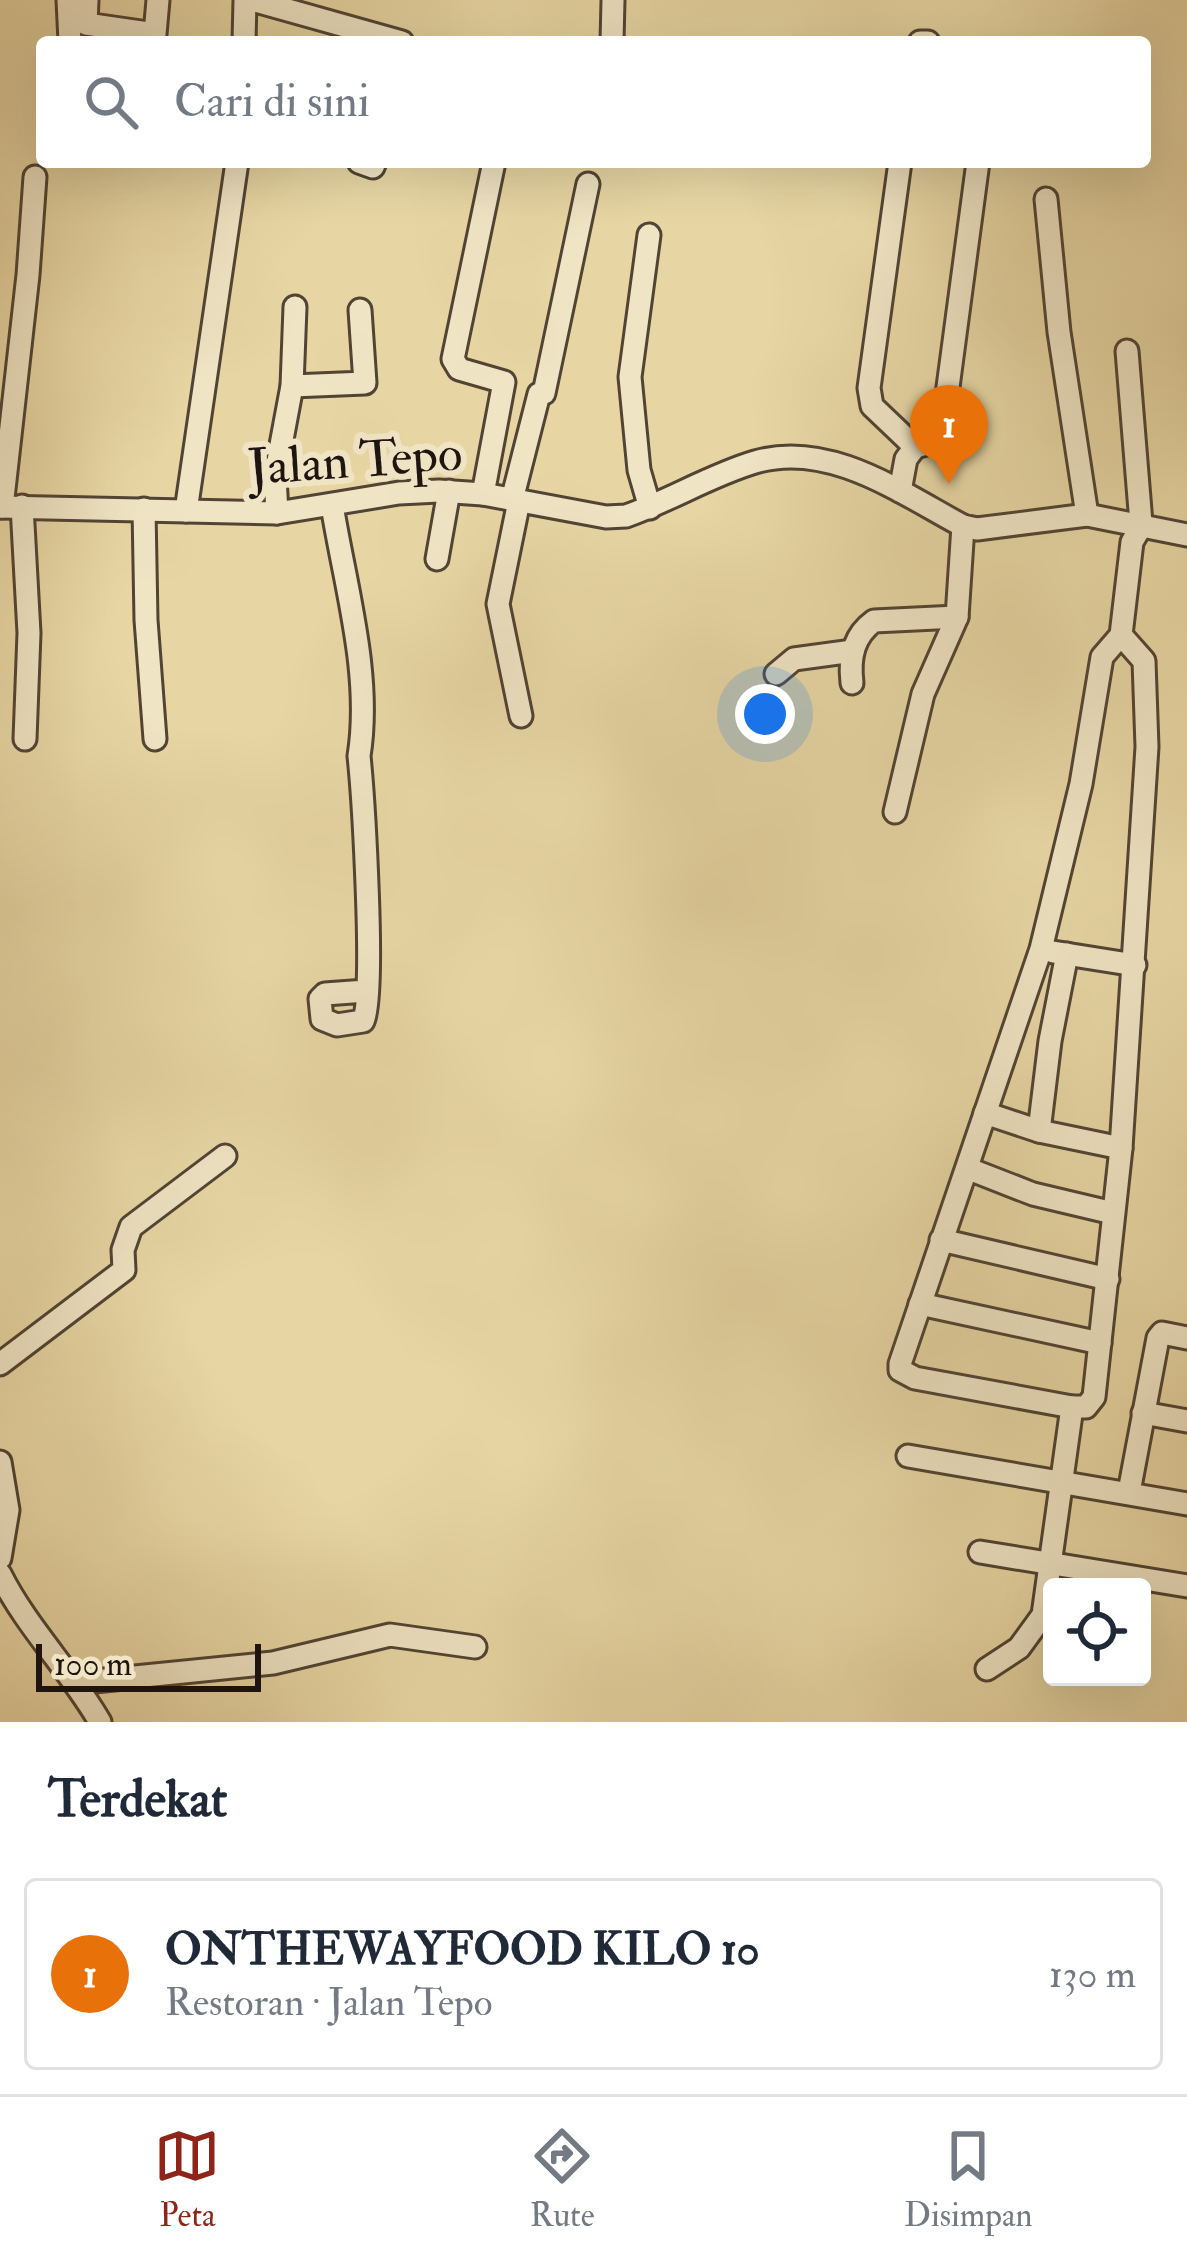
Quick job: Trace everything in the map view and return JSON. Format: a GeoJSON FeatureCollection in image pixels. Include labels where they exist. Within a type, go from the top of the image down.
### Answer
{"type":"FeatureCollection","features":[{"type":"Feature","properties":{"kind":"street"},"geometry":{"type":"LineString","coordinates":[[68,0],[70,36]]}},
{"type":"Feature","properties":{"kind":"street"},"geometry":{"type":"LineString","coordinates":[[87,0],[86,24],[155,34],[158,0]]}},
{"type":"Feature","properties":{"kind":"street"},"geometry":{"type":"LineString","coordinates":[[245,36],[249,0],[380,36]]}},
{"type":"Feature","properties":{"kind":"street"},"geometry":{"type":"LineString","coordinates":[[612,36],[613,0]]}},
{"type":"Feature","properties":{"kind":"street"},"geometry":{"type":"LineString","coordinates":[[186,512],[236,168]]}},
{"type":"Feature","properties":{"kind":"street"},"geometry":{"type":"LineString","coordinates":[[483,494],[504,382],[458,369],[453,359],[493,168]]}},
{"type":"Feature","properties":{"kind":"street"},"geometry":{"type":"LineString","coordinates":[[899,168],[868,388],[872,406],[915,447]]}},
{"type":"Feature","properties":{"kind":"street"},"geometry":{"type":"LineString","coordinates":[[900,491],[906,459],[915,447],[938,440],[942,432],[977,168]]}},
{"type":"Feature","properties":{"kind":"street"},"geometry":{"type":"LineString","coordinates":[[25,739],[29,681],[8,506],[35,177]]}},
{"type":"Feature","properties":{"kind":"street"},"geometry":{"type":"LineString","coordinates":[[521,716],[498,604],[515,501],[539,394],[544,392],[588,184]]}},
{"type":"Feature","properties":{"kind":"street"},"geometry":{"type":"LineString","coordinates":[[1046,199],[1059,332],[1087,515]]}},
{"type":"Feature","properties":{"kind":"street"},"geometry":{"type":"LineString","coordinates":[[650,235],[630,377],[639,470],[650,508]]}},
{"type":"Feature","properties":{"kind":"street"},"geometry":{"type":"LineString","coordinates":[[277,512],[275,477],[292,386],[295,307]]}},
{"type":"Feature","properties":{"kind":"street"},"geometry":{"type":"LineString","coordinates":[[292,386],[365,383],[360,310]]}},
{"type":"Feature","properties":{"kind":"street"},"geometry":{"type":"LineString","coordinates":[[1121,635],[1140,652],[1145,674],[1147,747],[1135,965],[1100,1343],[1090,1405],[1072,1407],[906,1374],[900,1364],[1041,949],[1081,784],[1102,657],[1121,635],[1132,542],[1142,524],[1127,351]]}},
{"type":"Feature","properties":{"kind":"street","name":"Jalan Tepo"},"geometry":{"type":"LineString","coordinates":[[8,506],[277,512],[399,493],[449,491],[606,518],[650,508],[753,463],[810,458],[844,466],[963,526],[992,530],[1087,515],[1187,535]]}},
{"type":"Feature","properties":{"kind":"street"},"geometry":{"type":"LineString","coordinates":[[437,559],[449,491]]}},
{"type":"Feature","properties":{"kind":"street"},"geometry":{"type":"LineString","coordinates":[[332,505],[356,635],[363,731],[359,756],[366,991]]}},
{"type":"Feature","properties":{"kind":"street"},"geometry":{"type":"LineString","coordinates":[[144,509],[155,739]]}},
{"type":"Feature","properties":{"kind":"street"},"geometry":{"type":"LineString","coordinates":[[896,812],[923,694],[961,597],[963,526]]}},
{"type":"Feature","properties":{"kind":"street"},"geometry":{"type":"LineString","coordinates":[[852,682],[854,651],[862,629],[874,621],[956,617]]}},
{"type":"Feature","properties":{"kind":"street"},"geometry":{"type":"LineString","coordinates":[[776,674],[794,659],[854,651]]}},
{"type":"Feature","properties":{"kind":"street"},"geometry":{"type":"LineString","coordinates":[[1041,949],[1135,965]]}},
{"type":"Feature","properties":{"kind":"street"},"geometry":{"type":"LineString","coordinates":[[1039,1131],[1067,955]]}},
{"type":"Feature","properties":{"kind":"street"},"geometry":{"type":"LineString","coordinates":[[985,1113],[1039,1131],[1121,1148]]}},
{"type":"Feature","properties":{"kind":"street"},"geometry":{"type":"LineString","coordinates":[[0,1364],[124,1270],[123,1250],[131,1227],[225,1156]]}},
{"type":"Feature","properties":{"kind":"street"},"geometry":{"type":"LineString","coordinates":[[969,1169],[1033,1194],[1113,1213]]}},
{"type":"Feature","properties":{"kind":"street"},"geometry":{"type":"LineString","coordinates":[[941,1240],[1108,1279]]}},
{"type":"Feature","properties":{"kind":"street"},"geometry":{"type":"LineString","coordinates":[[920,1304],[1100,1343]]}},
{"type":"Feature","properties":{"kind":"street"},"geometry":{"type":"LineString","coordinates":[[1129,1492],[1158,1338],[1162,1334],[1187,1338]]}},
{"type":"Feature","properties":{"kind":"street"},"geometry":{"type":"LineString","coordinates":[[987,1669],[1019,1648],[1043,1615],[1072,1407]]}},
{"type":"Feature","properties":{"kind":"street"},"geometry":{"type":"LineString","coordinates":[[1143,1413],[1187,1421]]}},
{"type":"Feature","properties":{"kind":"street"},"geometry":{"type":"LineString","coordinates":[[908,1456],[1187,1504]]}},
{"type":"Feature","properties":{"kind":"street"},"geometry":{"type":"LineString","coordinates":[[0,1462],[8,1510],[0,1558]]}},
{"type":"Feature","properties":{"kind":"street"},"geometry":{"type":"LineString","coordinates":[[980,1552],[1187,1586]]}},
{"type":"Feature","properties":{"kind":"street"},"geometry":{"type":"LineString","coordinates":[[0,1574],[35,1633],[76,1683],[100,1722]]}},
{"type":"Feature","properties":{"kind":"street"},"geometry":{"type":"LineString","coordinates":[[76,1683],[273,1663],[390,1635],[475,1647]]}},
{"type":"Feature","properties":{"kind":"place","name":"ONTHEWAYFOOD KILO 10"},"geometry":{"type":"Point","coordinates":[949,484]}}]}
